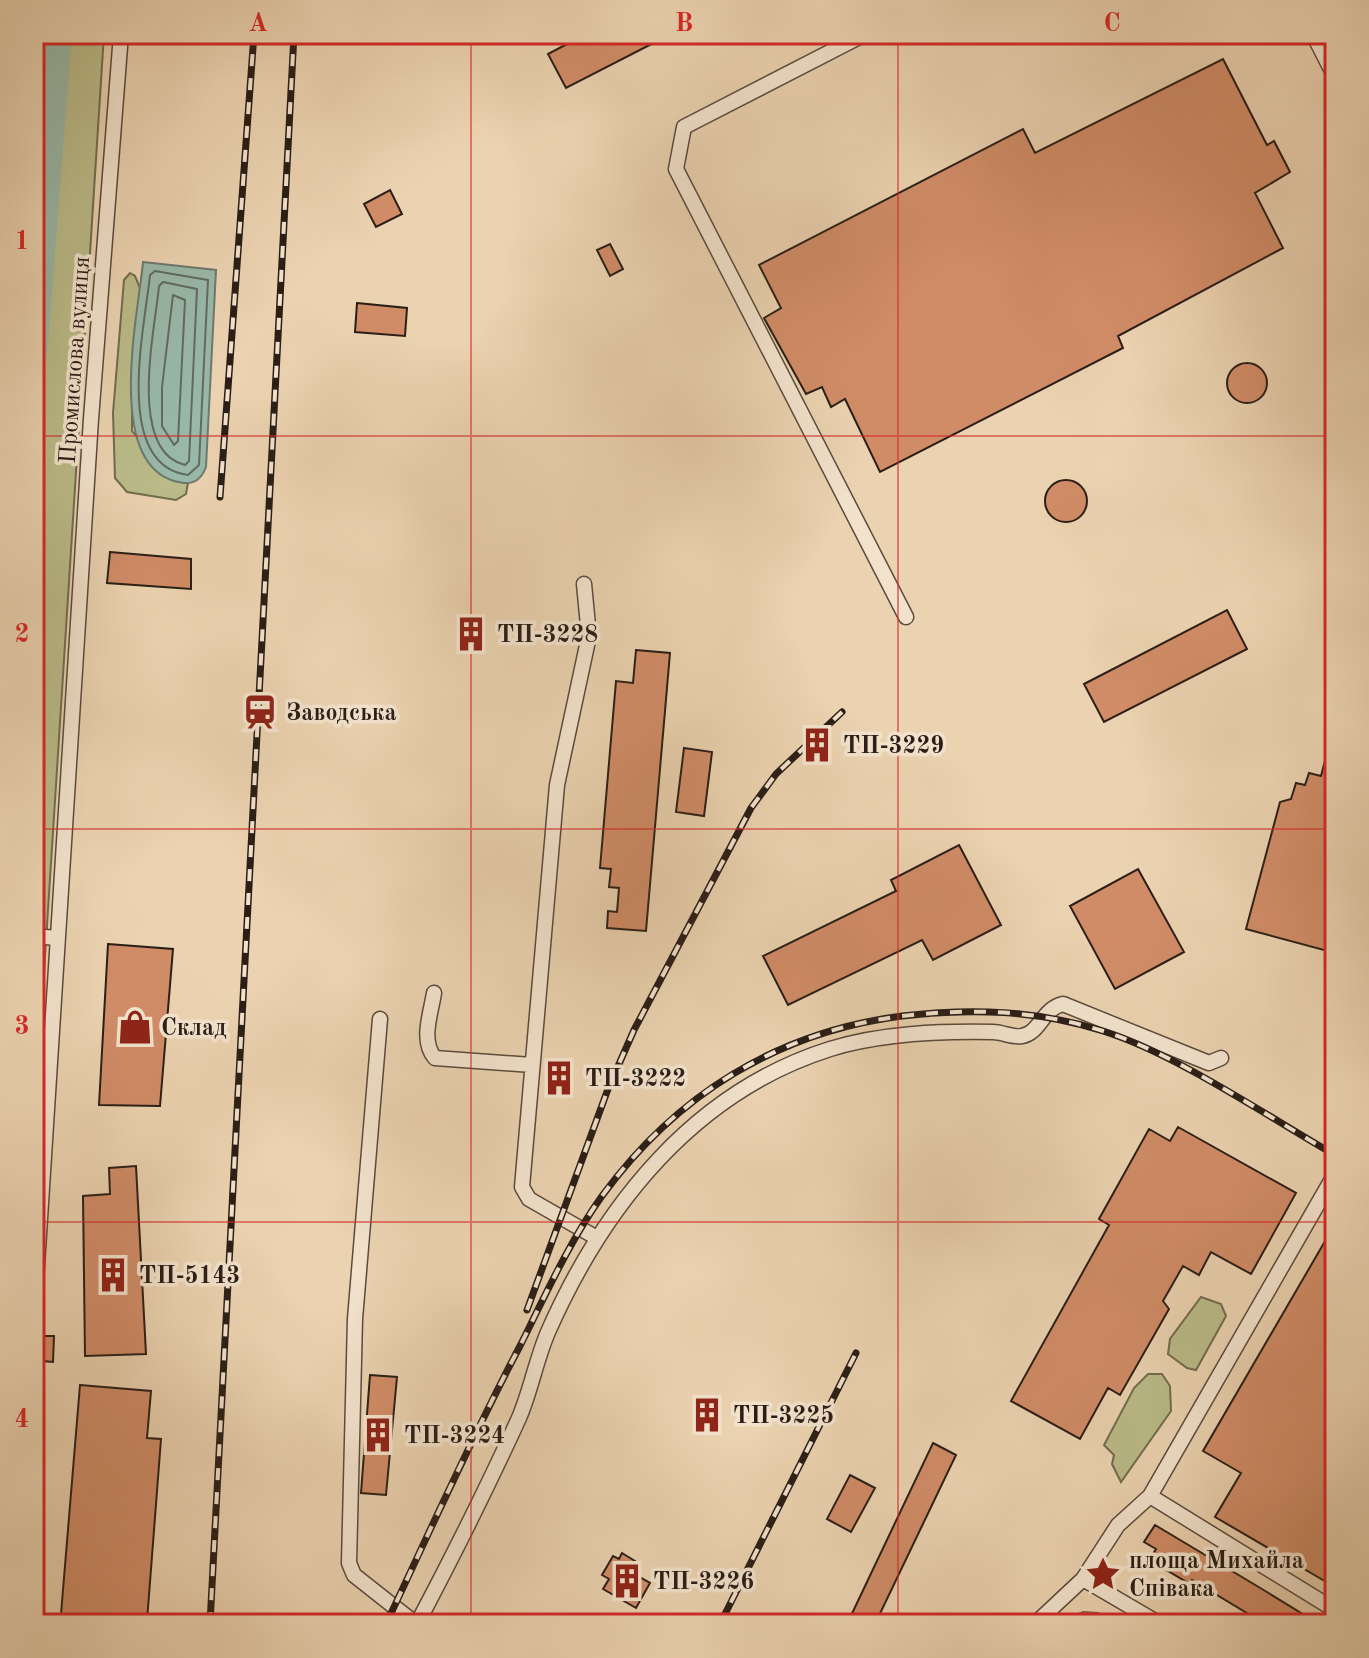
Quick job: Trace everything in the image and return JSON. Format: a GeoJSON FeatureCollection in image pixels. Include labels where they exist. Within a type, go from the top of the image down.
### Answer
{"type":"FeatureCollection","features":[{"type":"Feature","properties":{"kind":"street","name":"Промислова вулиця"},"geometry":{"type":"LineString","coordinates":[[34,1313],[57,938],[121,34]]}},
{"type":"Feature","properties":{"kind":"street"},"geometry":{"type":"LineString","coordinates":[[865,34],[684,127],[676,169],[906,617]]}},
{"type":"Feature","properties":{"kind":"street"},"geometry":{"type":"LineString","coordinates":[[1313,34],[1335,77]]}},
{"type":"Feature","properties":{"kind":"street"},"geometry":{"type":"LineString","coordinates":[[584,584],[588,650],[559,766],[532,1065],[524,1194],[597,1238]]}},
{"type":"Feature","properties":{"kind":"street"},"geometry":{"type":"LineString","coordinates":[[34,936],[57,938]]}},
{"type":"Feature","properties":{"kind":"street"},"geometry":{"type":"LineString","coordinates":[[434,993],[427,1039],[428,1050],[435,1058],[532,1065]]}},
{"type":"Feature","properties":{"kind":"street"},"geometry":{"type":"LineString","coordinates":[[380,1019],[355,1319],[349,1563],[354,1575],[416,1624],[480,1504],[521,1413],[549,1330],[597,1238],[643,1172],[664,1151],[750,1086],[831,1049],[895,1036],[996,1032],[1021,1037],[1032,1031],[1052,1007],[1063,1004],[1209,1063],[1221,1058]]}},
{"type":"Feature","properties":{"kind":"street"},"geometry":{"type":"LineString","coordinates":[[1035,1624],[1083,1579],[1118,1525],[1150,1496],[1335,1174]]}},
{"type":"Feature","properties":{"kind":"street"},"geometry":{"type":"LineString","coordinates":[[1150,1496],[1335,1610]]}},
{"type":"Feature","properties":{"kind":"street"},"geometry":{"type":"LineString","coordinates":[[1083,1579],[1160,1624]]}},
{"type":"Feature","properties":{"kind":"green space"},"geometry":{"type":"Polygon","coordinates":[[[34,34],[104,34],[34,1129],[34,34]]]}},
{"type":"Feature","properties":{"kind":"green space"},"geometry":{"type":"Polygon","coordinates":[[[130,273],[135,276],[141,291],[132,386],[132,431],[174,481],[188,483],[186,494],[176,500],[127,492],[115,478],[113,413],[124,280],[130,273]]]}},
{"type":"Feature","properties":{"kind":"green space"},"geometry":{"type":"Polygon","coordinates":[[[1201,1297],[1221,1304],[1226,1316],[1196,1370],[1187,1368],[1168,1354],[1170,1339],[1201,1297]]]}},
{"type":"Feature","properties":{"kind":"green space"},"geometry":{"type":"Polygon","coordinates":[[[1148,1374],[1162,1374],[1170,1386],[1171,1411],[1121,1482],[1112,1464],[1114,1455],[1104,1445],[1134,1388],[1148,1374]]]}},
{"type":"Feature","properties":{"kind":"green space"},"geometry":{"type":"Polygon","coordinates":[[[1083,1612],[1098,1613],[1124,1624],[1054,1624],[1083,1612]]]}},
{"type":"Feature","properties":{"kind":"water"},"geometry":{"type":"Polygon","coordinates":[[[143,262],[216,270],[206,467],[200,477],[192,482],[184,483],[158,473],[142,452],[134,423],[132,353],[143,262]]]}},
{"type":"Feature","properties":{"kind":"building"},"geometry":{"type":"Polygon","coordinates":[[[586,34],[671,34],[566,88],[548,54],[586,34]]]}},
{"type":"Feature","properties":{"kind":"building"},"geometry":{"type":"Polygon","coordinates":[[[1223,59],[1267,145],[1274,141],[1290,172],[1255,193],[1283,248],[1118,336],[1123,348],[880,472],[845,399],[831,407],[822,387],[806,394],[764,318],[781,308],[759,265],[1023,129],[1035,153],[1223,59]]]}},
{"type":"Feature","properties":{"kind":"building"},"geometry":{"type":"Polygon","coordinates":[[[390,190],[402,214],[376,227],[364,204],[390,190]]]}},
{"type":"Feature","properties":{"kind":"building"},"geometry":{"type":"Polygon","coordinates":[[[610,244],[623,269],[610,276],[597,250],[610,244]]]}},
{"type":"Feature","properties":{"kind":"building"},"geometry":{"type":"Polygon","coordinates":[[[357,303],[407,308],[405,336],[355,332],[357,303]]]}},
{"type":"Feature","properties":{"kind":"building"},"geometry":{"type":"Polygon","coordinates":[[[1247,363],[1261,369],[1267,383],[1261,397],[1247,403],[1233,397],[1227,383],[1233,369],[1247,363]]]}},
{"type":"Feature","properties":{"kind":"building"},"geometry":{"type":"Polygon","coordinates":[[[1066,480],[1081,486],[1087,501],[1081,516],[1066,522],[1051,516],[1045,501],[1051,486],[1066,480]]]}},
{"type":"Feature","properties":{"kind":"building"},"geometry":{"type":"Polygon","coordinates":[[[110,552],[191,559],[191,589],[107,583],[110,552]]]}},
{"type":"Feature","properties":{"kind":"building"},"geometry":{"type":"Polygon","coordinates":[[[1227,610],[1247,649],[1104,722],[1084,684],[1227,610]]]}},
{"type":"Feature","properties":{"kind":"building","name":"ТП-3228"},"geometry":{"type":"Polygon","coordinates":[[[466,626],[477,626],[476,643],[465,642],[466,626]]]}},
{"type":"Feature","properties":{"kind":"building"},"geometry":{"type":"Polygon","coordinates":[[[636,650],[670,653],[646,931],[607,928],[608,911],[617,912],[619,888],[609,887],[611,869],[600,868],[616,681],[633,683],[636,650]]]}},
{"type":"Feature","properties":{"kind":"building"},"geometry":{"type":"Polygon","coordinates":[[[1331,738],[1335,739],[1335,953],[1246,929],[1280,802],[1291,799],[1296,783],[1305,785],[1309,773],[1321,776],[1331,738]]]}},
{"type":"Feature","properties":{"kind":"building"},"geometry":{"type":"Polygon","coordinates":[[[684,748],[712,752],[704,816],[676,812],[684,748]]]}},
{"type":"Feature","properties":{"kind":"building"},"geometry":{"type":"Polygon","coordinates":[[[959,845],[1001,925],[933,960],[922,940],[788,1005],[763,956],[896,891],[891,880],[959,845]]]}},
{"type":"Feature","properties":{"kind":"building"},"geometry":{"type":"Polygon","coordinates":[[[1138,869],[1184,952],[1115,989],[1070,906],[1138,869]]]}},
{"type":"Feature","properties":{"kind":"building","name":"Склад"},"geometry":{"type":"Polygon","coordinates":[[[108,944],[173,949],[160,1106],[99,1105],[108,944]]]}},
{"type":"Feature","properties":{"kind":"building","name":"ТП-3222"},"geometry":{"type":"Polygon","coordinates":[[[549,1063],[571,1064],[570,1093],[548,1092],[549,1063]]]}},
{"type":"Feature","properties":{"kind":"building"},"geometry":{"type":"Polygon","coordinates":[[[1178,1127],[1296,1193],[1251,1274],[1211,1252],[1199,1275],[1183,1266],[1163,1301],[1169,1309],[1120,1395],[1108,1388],[1080,1439],[1011,1401],[1109,1225],[1099,1219],[1149,1129],[1170,1141],[1178,1127]]]}},
{"type":"Feature","properties":{"kind":"building","name":"ТП-5143"},"geometry":{"type":"Polygon","coordinates":[[[136,1166],[146,1354],[85,1356],[83,1196],[110,1194],[109,1168],[136,1166]]]}},
{"type":"Feature","properties":{"kind":"building"},"geometry":{"type":"Polygon","coordinates":[[[1335,1224],[1335,1587],[1215,1517],[1241,1473],[1203,1451],[1335,1224]]]}},
{"type":"Feature","properties":{"kind":"building"},"geometry":{"type":"Polygon","coordinates":[[[43,1336],[54,1336],[53,1362],[42,1361],[43,1336]]]}},
{"type":"Feature","properties":{"kind":"building","name":"ТП-3224"},"geometry":{"type":"Polygon","coordinates":[[[370,1375],[397,1377],[386,1495],[361,1493],[370,1375]]]}},
{"type":"Feature","properties":{"kind":"building"},"geometry":{"type":"Polygon","coordinates":[[[80,1385],[151,1391],[147,1438],[161,1439],[147,1621],[61,1614],[80,1385]]]}},
{"type":"Feature","properties":{"kind":"building","name":"ТП-3225"},"geometry":{"type":"Polygon","coordinates":[[[707,1400],[720,1406],[708,1430],[695,1423],[707,1400]]]}},
{"type":"Feature","properties":{"kind":"building"},"geometry":{"type":"Polygon","coordinates":[[[933,1443],[956,1455],[875,1624],[847,1624],[933,1443]]]}},
{"type":"Feature","properties":{"kind":"building"},"geometry":{"type":"Polygon","coordinates":[[[850,1475],[875,1488],[851,1532],[827,1519],[850,1475]]]}},
{"type":"Feature","properties":{"kind":"building"},"geometry":{"type":"Polygon","coordinates":[[[1155,1525],[1319,1624],[1265,1624],[1192,1580],[1190,1584],[1163,1568],[1166,1564],[1152,1556],[1156,1549],[1144,1542],[1155,1525]]]}},
{"type":"Feature","properties":{"kind":"building","name":"ТП-3226"},"geometry":{"type":"Polygon","coordinates":[[[622,1553],[635,1561],[629,1571],[650,1583],[636,1608],[603,1589],[609,1579],[602,1575],[613,1556],[619,1559],[622,1553]]]}},
{"type":"Feature","properties":{"kind":"waterway"},"geometry":{"type":"LineString","coordinates":[[34,354],[59,34]]}},
{"type":"Feature","properties":{"kind":"railway"},"geometry":{"type":"LineString","coordinates":[[220,497],[254,34]]}},
{"type":"Feature","properties":{"kind":"railway"},"geometry":{"type":"LineString","coordinates":[[210,1624],[294,34]]}},
{"type":"Feature","properties":{"kind":"railway"},"geometry":{"type":"LineString","coordinates":[[527,1310],[608,1089],[634,1030],[751,808],[776,774],[842,712]]}},
{"type":"Feature","properties":{"kind":"railway"},"geometry":{"type":"LineString","coordinates":[[386,1624],[558,1270],[602,1196],[631,1160],[696,1099],[772,1053],[856,1024],[902,1016],[979,1012],[1053,1019],[1131,1041],[1221,1087],[1335,1155]]}},
{"type":"Feature","properties":{"kind":"railway"},"geometry":{"type":"LineString","coordinates":[[720,1624],[856,1353]]}},
{"type":"Feature","properties":{"kind":"place","name":"ТП-3228"},"geometry":{"type":"Point","coordinates":[471,634]}},
{"type":"Feature","properties":{"kind":"place","name":"Заводська"},"geometry":{"type":"Point","coordinates":[260,712]}},
{"type":"Feature","properties":{"kind":"place","name":"ТП-3229"},"geometry":{"type":"Point","coordinates":[817,745]}},
{"type":"Feature","properties":{"kind":"place","name":"Склад"},"geometry":{"type":"Point","coordinates":[135,1027]}},
{"type":"Feature","properties":{"kind":"place","name":"ТП-3222"},"geometry":{"type":"Point","coordinates":[559,1078]}},
{"type":"Feature","properties":{"kind":"place","name":"ТП-5143"},"geometry":{"type":"Point","coordinates":[113,1275]}},
{"type":"Feature","properties":{"kind":"place","name":"ТП-3225"},"geometry":{"type":"Point","coordinates":[707,1415]}},
{"type":"Feature","properties":{"kind":"place","name":"ТП-3224"},"geometry":{"type":"Point","coordinates":[378,1435]}},
{"type":"Feature","properties":{"kind":"place","name":"площа Михайла Співака"},"geometry":{"type":"Point","coordinates":[1103,1574]}},
{"type":"Feature","properties":{"kind":"place","name":"ТП-3226"},"geometry":{"type":"Point","coordinates":[627,1581]}}]}
